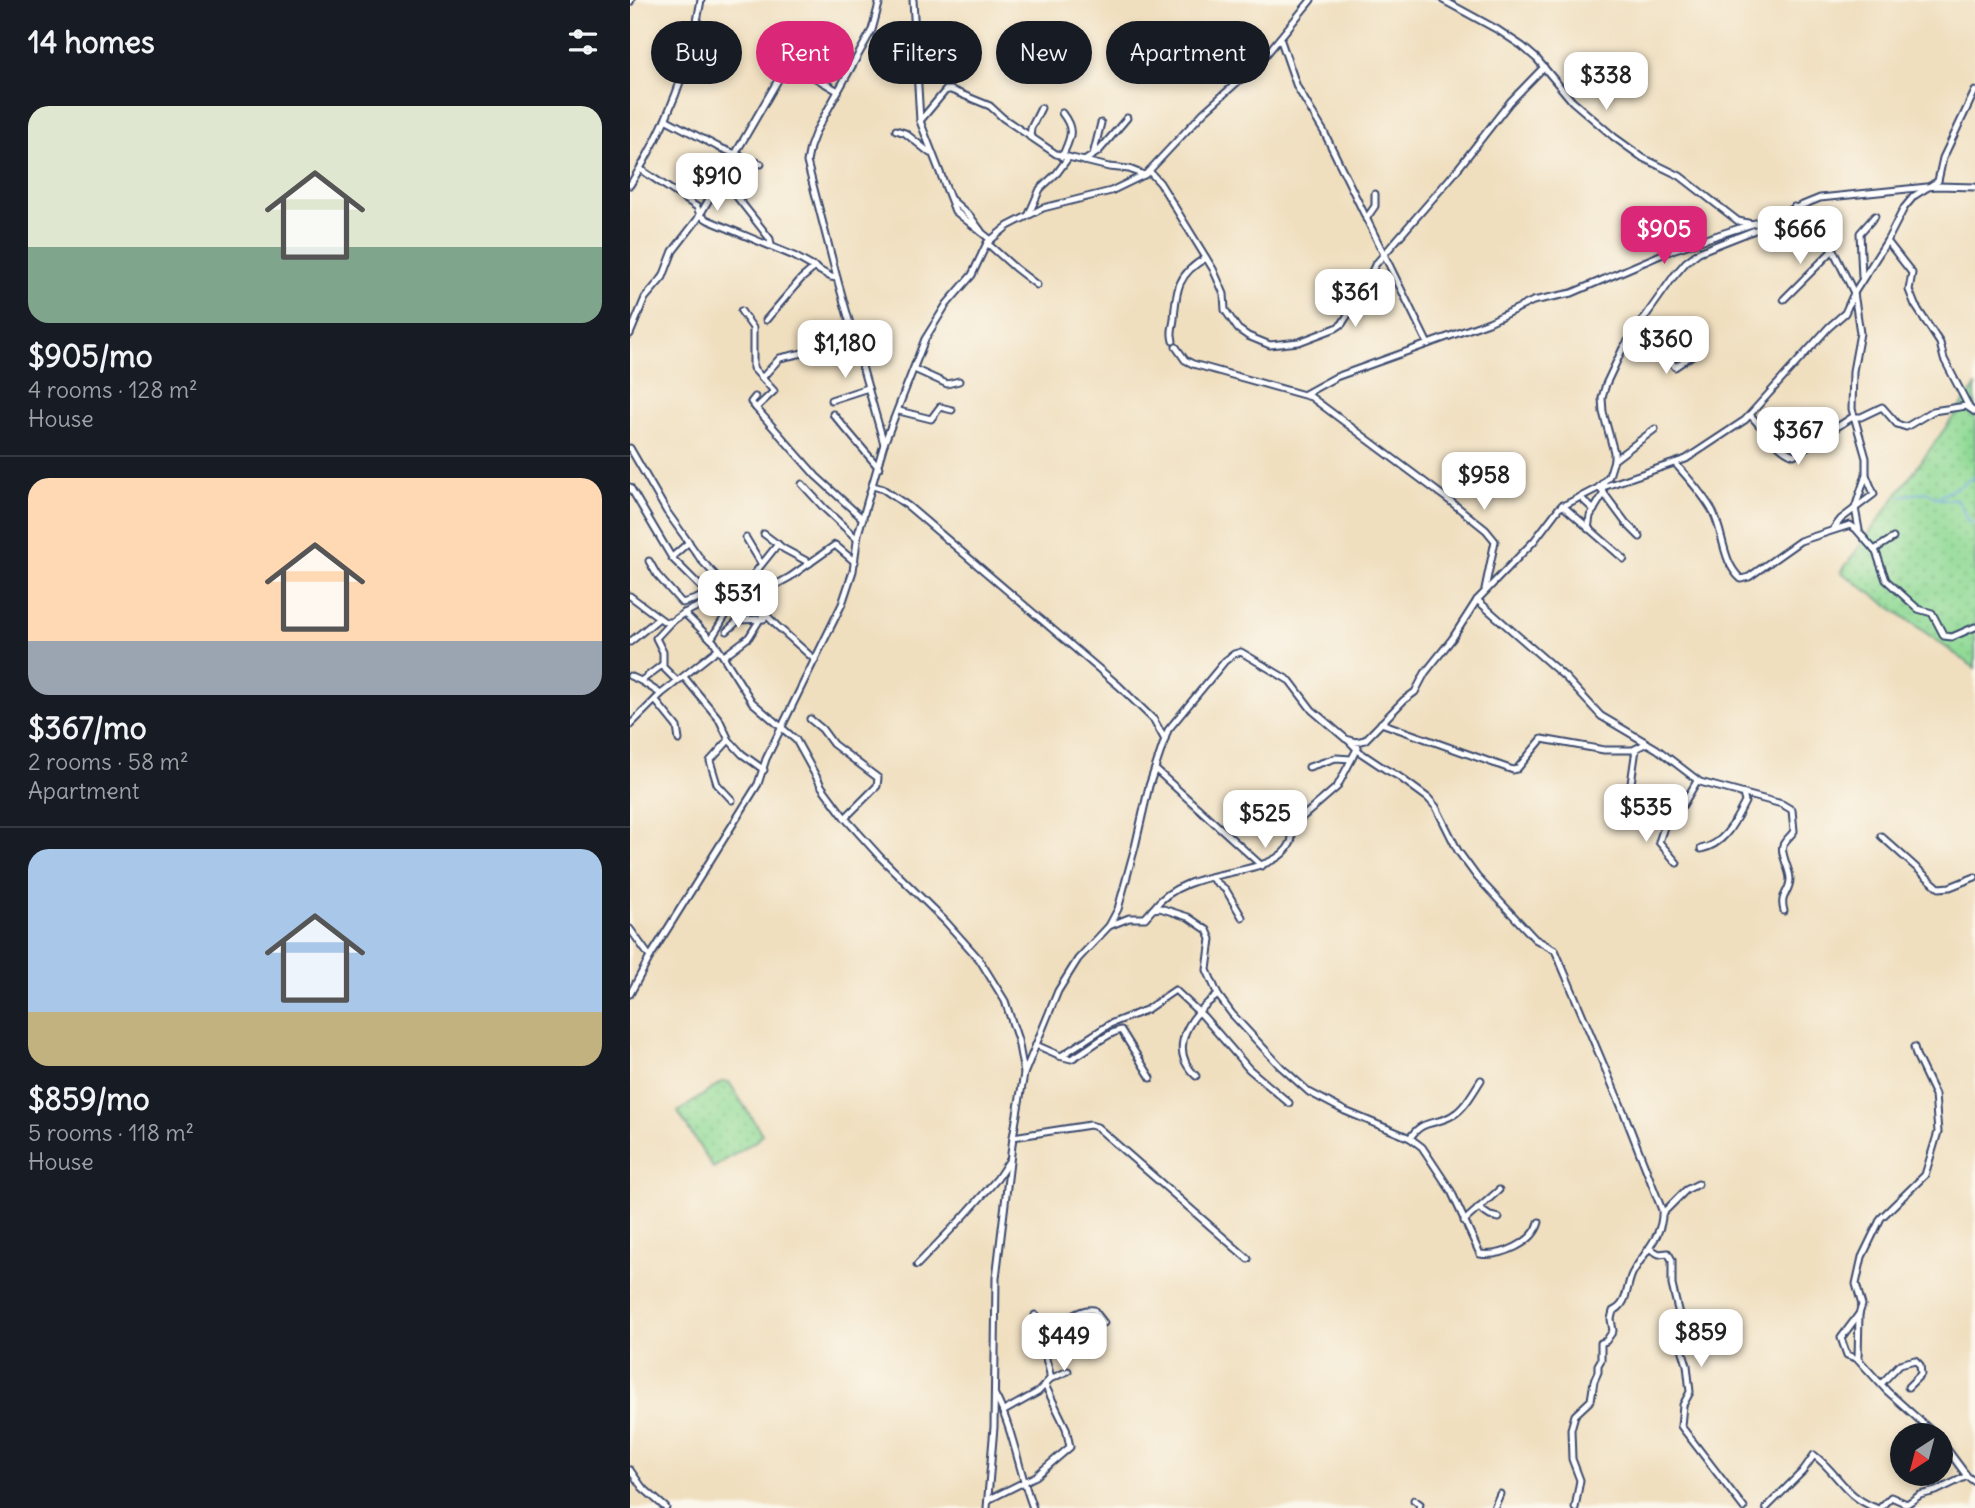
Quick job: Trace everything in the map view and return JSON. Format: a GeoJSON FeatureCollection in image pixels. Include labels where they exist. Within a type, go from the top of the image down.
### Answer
{"type":"FeatureCollection","features":[{"type":"Feature","properties":{"kind":"street"},"geometry":{"type":"LineString","coordinates":[[630,185],[667,120],[688,60],[701,0]]}},
{"type":"Feature","properties":{"kind":"street"},"geometry":{"type":"LineString","coordinates":[[880,0],[872,30],[814,136],[807,162],[836,278],[884,444]]}},
{"type":"Feature","properties":{"kind":"street"},"geometry":{"type":"LineString","coordinates":[[913,0],[920,121],[951,199],[960,216],[983,234],[1014,268],[1037,285]]}},
{"type":"Feature","properties":{"kind":"street"},"geometry":{"type":"LineString","coordinates":[[630,994],[764,770],[782,726],[842,604],[884,444],[929,332],[953,295],[971,275],[989,242],[1008,226],[1029,214],[1111,191],[1146,173],[1204,112],[1247,75],[1311,0]]}},
{"type":"Feature","properties":{"kind":"street"},"geometry":{"type":"LineString","coordinates":[[1443,0],[1531,52],[1572,101],[1623,144],[1648,161],[1680,176],[1738,221],[1752,223]]}},
{"type":"Feature","properties":{"kind":"street"},"geometry":{"type":"LineString","coordinates":[[1280,38],[1290,72],[1324,132],[1428,344]]}},
{"type":"Feature","properties":{"kind":"street"},"geometry":{"type":"LineString","coordinates":[[920,121],[948,89],[990,106],[1030,137],[1065,157],[1146,173],[1160,183],[1206,258],[1225,299],[1225,310],[1234,323],[1248,336],[1273,346],[1299,342],[1339,327],[1361,294],[1373,267],[1469,156],[1510,102],[1545,67]]}},
{"type":"Feature","properties":{"kind":"street"},"geometry":{"type":"LineString","coordinates":[[630,334],[632,323],[645,298],[663,277],[673,251],[700,215],[776,84]]}},
{"type":"Feature","properties":{"kind":"street"},"geometry":{"type":"LineString","coordinates":[[826,84],[838,91]]}},
{"type":"Feature","properties":{"kind":"street"},"geometry":{"type":"LineString","coordinates":[[1109,926],[1129,918],[1144,918],[1173,890],[1210,877],[1271,862],[1289,845],[1291,828],[1337,786],[1356,749],[1416,690],[1425,673],[1485,590],[1534,541],[1562,505],[1698,452],[1750,415],[1845,313],[1904,208],[1914,196],[1939,180],[1943,158],[1975,92]]}},
{"type":"Feature","properties":{"kind":"street"},"geometry":{"type":"LineString","coordinates":[[1030,137],[1041,108]]}},
{"type":"Feature","properties":{"kind":"street"},"geometry":{"type":"LineString","coordinates":[[1029,214],[1040,189],[1057,173],[1065,157],[1071,130],[1070,123],[1062,113]]}},
{"type":"Feature","properties":{"kind":"street"},"geometry":{"type":"LineString","coordinates":[[1084,161],[1101,149],[1127,118]]}},
{"type":"Feature","properties":{"kind":"street"},"geometry":{"type":"LineString","coordinates":[[667,120],[761,164]]}},
{"type":"Feature","properties":{"kind":"street"},"geometry":{"type":"LineString","coordinates":[[1093,155],[1101,123]]}},
{"type":"Feature","properties":{"kind":"street"},"geometry":{"type":"LineString","coordinates":[[896,130],[905,132],[933,155]]}},
{"type":"Feature","properties":{"kind":"street"},"geometry":{"type":"LineString","coordinates":[[640,169],[698,208],[700,215],[737,234],[771,245],[836,278]]}},
{"type":"Feature","properties":{"kind":"street"},"geometry":{"type":"LineString","coordinates":[[1588,529],[1590,516],[1614,460],[1603,412],[1604,391],[1619,355],[1674,276],[1692,257],[1760,228],[1794,207],[1820,198],[1928,187],[1975,187]]}},
{"type":"Feature","properties":{"kind":"street"},"geometry":{"type":"LineString","coordinates":[[1366,219],[1375,206],[1375,194]]}},
{"type":"Feature","properties":{"kind":"street"},"geometry":{"type":"LineString","coordinates":[[737,197],[770,239],[771,245]]}},
{"type":"Feature","properties":{"kind":"street"},"geometry":{"type":"LineString","coordinates":[[1794,207],[1833,250],[1854,293],[1860,333],[1852,382],[1854,417],[1866,458],[1866,475],[1856,508],[1860,533]]}},
{"type":"Feature","properties":{"kind":"street"},"geometry":{"type":"LineString","coordinates":[[1305,394],[1324,382],[1489,322],[1533,301],[1572,293],[1672,250],[1778,216]]}},
{"type":"Feature","properties":{"kind":"street"},"geometry":{"type":"LineString","coordinates":[[1861,281],[1860,233],[1875,216]]}},
{"type":"Feature","properties":{"kind":"street"},"geometry":{"type":"LineString","coordinates":[[1793,242],[1812,226]]}},
{"type":"Feature","properties":{"kind":"street"},"geometry":{"type":"LineString","coordinates":[[1887,241],[1912,273],[1909,287],[1915,305],[1940,343],[1944,359],[1969,407],[1975,412]]}},
{"type":"Feature","properties":{"kind":"street"},"geometry":{"type":"LineString","coordinates":[[1784,299],[1833,250]]}},
{"type":"Feature","properties":{"kind":"street"},"geometry":{"type":"LineString","coordinates":[[1206,258],[1189,269],[1179,283],[1170,330],[1174,344],[1185,360],[1305,394],[1396,460],[1486,530],[1495,541],[1485,590]]}},
{"type":"Feature","properties":{"kind":"street"},"geometry":{"type":"LineString","coordinates":[[766,320],[801,279],[815,267]]}},
{"type":"Feature","properties":{"kind":"street"},"geometry":{"type":"LineString","coordinates":[[741,312],[753,328],[752,366],[774,391],[756,408]]}},
{"type":"Feature","properties":{"kind":"street"},"geometry":{"type":"LineString","coordinates":[[1643,322],[1675,367],[1694,354],[1696,349]]}},
{"type":"Feature","properties":{"kind":"street"},"geometry":{"type":"LineString","coordinates":[[762,378],[780,358],[803,353],[837,336],[854,338]]}},
{"type":"Feature","properties":{"kind":"street"},"geometry":{"type":"LineString","coordinates":[[914,369],[947,384],[959,381]]}},
{"type":"Feature","properties":{"kind":"street"},"geometry":{"type":"LineString","coordinates":[[831,400],[868,388]]}},
{"type":"Feature","properties":{"kind":"street"},"geometry":{"type":"LineString","coordinates":[[755,397],[751,402],[816,476],[863,519]]}},
{"type":"Feature","properties":{"kind":"street"},"geometry":{"type":"LineString","coordinates":[[899,411],[931,419],[940,407],[952,410]]}},
{"type":"Feature","properties":{"kind":"street"},"geometry":{"type":"LineString","coordinates":[[1750,415],[1788,453],[1794,455],[1854,417],[1861,417],[1882,407],[1897,424],[1906,427],[1933,411],[1969,407]]}},
{"type":"Feature","properties":{"kind":"street"},"geometry":{"type":"LineString","coordinates":[[833,414],[878,468]]}},
{"type":"Feature","properties":{"kind":"street"},"geometry":{"type":"LineString","coordinates":[[1614,460],[1655,429]]}},
{"type":"Feature","properties":{"kind":"street"},"geometry":{"type":"LineString","coordinates":[[630,448],[667,512],[702,562],[724,584],[749,597],[765,617],[815,660]]}},
{"type":"Feature","properties":{"kind":"street"},"geometry":{"type":"LineString","coordinates":[[1675,463],[1712,510],[1725,551],[1741,579],[1749,578],[1800,541],[1847,525],[1852,526],[1874,550],[1886,580],[1918,609],[1932,613],[1944,636],[1952,637],[1975,627]]}},
{"type":"Feature","properties":{"kind":"street"},"geometry":{"type":"LineString","coordinates":[[1832,531],[1842,519],[1874,494],[1866,475]]}},
{"type":"Feature","properties":{"kind":"street"},"geometry":{"type":"LineString","coordinates":[[802,484],[857,539]]}},
{"type":"Feature","properties":{"kind":"street"},"geometry":{"type":"LineString","coordinates":[[873,486],[883,489],[908,506],[1115,682],[1154,720],[1165,740]]}},
{"type":"Feature","properties":{"kind":"street"},"geometry":{"type":"LineString","coordinates":[[630,487],[672,557],[706,592]]}},
{"type":"Feature","properties":{"kind":"street"},"geometry":{"type":"LineString","coordinates":[[1601,490],[1640,537]]}},
{"type":"Feature","properties":{"kind":"street"},"geometry":{"type":"LineString","coordinates":[[1580,496],[1594,510]]}},
{"type":"Feature","properties":{"kind":"street"},"geometry":{"type":"LineString","coordinates":[[1562,505],[1624,559]]}},
{"type":"Feature","properties":{"kind":"street"},"geometry":{"type":"LineString","coordinates":[[764,534],[810,563]]}},
{"type":"Feature","properties":{"kind":"street"},"geometry":{"type":"LineString","coordinates":[[746,538],[761,563]]}},
{"type":"Feature","properties":{"kind":"street"},"geometry":{"type":"LineString","coordinates":[[1874,550],[1893,538]]}},
{"type":"Feature","properties":{"kind":"street"},"geometry":{"type":"LineString","coordinates":[[672,557],[689,542]]}},
{"type":"Feature","properties":{"kind":"street"},"geometry":{"type":"LineString","coordinates":[[754,591],[753,577],[778,544]]}},
{"type":"Feature","properties":{"kind":"street"},"geometry":{"type":"LineString","coordinates":[[677,681],[665,672],[662,665],[663,652],[656,638],[677,617],[715,597],[770,587],[835,545],[855,562]]}},
{"type":"Feature","properties":{"kind":"street"},"geometry":{"type":"LineString","coordinates":[[649,561],[657,575],[682,602],[696,599],[724,584]]}},
{"type":"Feature","properties":{"kind":"street"},"geometry":{"type":"LineString","coordinates":[[711,639],[737,593]]}},
{"type":"Feature","properties":{"kind":"street"},"geometry":{"type":"LineString","coordinates":[[630,596],[670,623]]}},
{"type":"Feature","properties":{"kind":"street"},"geometry":{"type":"LineString","coordinates":[[1477,600],[1566,677],[1601,716],[1647,743],[1697,781],[1782,804],[1794,812],[1794,831],[1783,845],[1791,882],[1781,901],[1783,911]]}},
{"type":"Feature","properties":{"kind":"street"},"geometry":{"type":"LineString","coordinates":[[684,613],[719,649],[750,700],[800,745],[822,787],[845,818],[979,959],[1005,1001],[1016,1031],[1024,1074]]}},
{"type":"Feature","properties":{"kind":"street"},"geometry":{"type":"LineString","coordinates":[[630,642],[656,616],[677,617]]}},
{"type":"Feature","properties":{"kind":"street"},"geometry":{"type":"LineString","coordinates":[[727,631],[739,620],[765,617]]}},
{"type":"Feature","properties":{"kind":"street"},"geometry":{"type":"LineString","coordinates":[[724,656],[749,637],[765,617]]}},
{"type":"Feature","properties":{"kind":"street"},"geometry":{"type":"LineString","coordinates":[[630,725],[661,694],[719,649]]}},
{"type":"Feature","properties":{"kind":"street"},"geometry":{"type":"LineString","coordinates":[[987,1508],[993,1438],[996,1278],[1013,1137],[1024,1074],[1063,980],[1116,914],[1169,727],[1225,661],[1234,653],[1241,652],[1290,681],[1316,713],[1356,749],[1431,800],[1458,850],[1477,877],[1535,939],[1555,950],[1624,1113],[1663,1213],[1650,1249],[1632,1275],[1626,1297],[1618,1309],[1613,1311],[1612,1333],[1601,1343],[1601,1358],[1591,1401],[1579,1409],[1573,1419],[1570,1442],[1573,1463],[1580,1480],[1575,1508]]}},
{"type":"Feature","properties":{"kind":"street"},"geometry":{"type":"LineString","coordinates":[[641,681],[662,665]]}},
{"type":"Feature","properties":{"kind":"street"},"geometry":{"type":"LineString","coordinates":[[630,676],[661,694]]}},
{"type":"Feature","properties":{"kind":"street"},"geometry":{"type":"LineString","coordinates":[[684,677],[719,719],[729,740],[742,754],[764,770]]}},
{"type":"Feature","properties":{"kind":"street"},"geometry":{"type":"LineString","coordinates":[[655,700],[677,727],[679,740]]}},
{"type":"Feature","properties":{"kind":"street"},"geometry":{"type":"LineString","coordinates":[[810,719],[833,744],[878,778],[877,786],[845,818]]}},
{"type":"Feature","properties":{"kind":"street"},"geometry":{"type":"LineString","coordinates":[[1381,723],[1513,770],[1517,769],[1542,739],[1598,750],[1636,749],[1647,743]]}},
{"type":"Feature","properties":{"kind":"street"},"geometry":{"type":"LineString","coordinates":[[729,740],[710,761],[717,784],[732,800]]}},
{"type":"Feature","properties":{"kind":"street"},"geometry":{"type":"LineString","coordinates":[[1349,741],[1365,740]]}},
{"type":"Feature","properties":{"kind":"street"},"geometry":{"type":"LineString","coordinates":[[1636,749],[1630,800],[1668,815]]}},
{"type":"Feature","properties":{"kind":"street"},"geometry":{"type":"LineString","coordinates":[[1309,767],[1336,758],[1351,759]]}},
{"type":"Feature","properties":{"kind":"street"},"geometry":{"type":"LineString","coordinates":[[1155,769],[1262,866]]}},
{"type":"Feature","properties":{"kind":"street"},"geometry":{"type":"LineString","coordinates":[[1677,863],[1659,842],[1668,815],[1683,805],[1697,781]]}},
{"type":"Feature","properties":{"kind":"street"},"geometry":{"type":"LineString","coordinates":[[1701,849],[1723,840],[1745,802],[1743,794]]}},
{"type":"Feature","properties":{"kind":"street"},"geometry":{"type":"LineString","coordinates":[[1881,836],[1939,888],[1947,888],[1975,877]]}},
{"type":"Feature","properties":{"kind":"street"},"geometry":{"type":"LineString","coordinates":[[1210,877],[1226,890],[1242,917]]}},
{"type":"Feature","properties":{"kind":"street"},"geometry":{"type":"LineString","coordinates":[[1153,909],[1160,908],[1188,917],[1208,931],[1211,939],[1207,968],[1218,995],[1281,1067],[1309,1092],[1345,1111],[1410,1138],[1425,1150],[1451,1191],[1479,1253],[1483,1255],[1501,1252],[1522,1243],[1536,1231],[1539,1222]]}},
{"type":"Feature","properties":{"kind":"street"},"geometry":{"type":"LineString","coordinates":[[630,929],[650,957]]}},
{"type":"Feature","properties":{"kind":"street"},"geometry":{"type":"LineString","coordinates":[[1059,1056],[1110,1024],[1149,1008],[1174,990],[1199,1013],[1249,1069],[1289,1103]]}},
{"type":"Feature","properties":{"kind":"street"},"geometry":{"type":"LineString","coordinates":[[1196,1076],[1187,1064],[1181,1045],[1188,1028],[1199,1013],[1218,995]]}},
{"type":"Feature","properties":{"kind":"street"},"geometry":{"type":"LineString","coordinates":[[1036,1045],[1071,1059],[1094,1047],[1110,1033],[1121,1030],[1151,1078]]}},
{"type":"Feature","properties":{"kind":"street"},"geometry":{"type":"LineString","coordinates":[[1858,1359],[1859,1314],[1862,1302],[1856,1284],[1862,1257],[1881,1218],[1925,1175],[1938,1132],[1935,1095],[1914,1046]]}},
{"type":"Feature","properties":{"kind":"street"},"geometry":{"type":"LineString","coordinates":[[1410,1138],[1422,1125],[1446,1119],[1456,1113],[1481,1080]]}},
{"type":"Feature","properties":{"kind":"street"},"geometry":{"type":"LineString","coordinates":[[1013,1137],[1097,1126],[1248,1259]]}},
{"type":"Feature","properties":{"kind":"street"},"geometry":{"type":"LineString","coordinates":[[917,1265],[991,1186],[1011,1158]]}},
{"type":"Feature","properties":{"kind":"street"},"geometry":{"type":"LineString","coordinates":[[1663,1213],[1686,1190],[1698,1184]]}},
{"type":"Feature","properties":{"kind":"street"},"geometry":{"type":"LineString","coordinates":[[1464,1221],[1499,1190]]}},
{"type":"Feature","properties":{"kind":"street"},"geometry":{"type":"LineString","coordinates":[[1478,1209],[1499,1218]]}},
{"type":"Feature","properties":{"kind":"street"},"geometry":{"type":"LineString","coordinates":[[1650,1249],[1659,1254],[1668,1253],[1672,1260],[1672,1285],[1682,1324],[1680,1342],[1687,1365],[1690,1392],[1683,1405],[1681,1426],[1744,1508]]}},
{"type":"Feature","properties":{"kind":"street"},"geometry":{"type":"LineString","coordinates":[[1046,1347],[1054,1328],[1084,1310],[1094,1310],[1104,1323]]}},
{"type":"Feature","properties":{"kind":"street"},"geometry":{"type":"LineString","coordinates":[[1859,1314],[1841,1338],[1847,1354],[1858,1359],[1923,1423]]}},
{"type":"Feature","properties":{"kind":"street"},"geometry":{"type":"LineString","coordinates":[[988,1500],[1023,1483],[1070,1447],[1066,1428],[1048,1382],[1046,1347],[1035,1315]]}},
{"type":"Feature","properties":{"kind":"street"},"geometry":{"type":"LineString","coordinates":[[1881,1384],[1900,1364],[1914,1360],[1920,1365],[1921,1374],[1908,1387]]}},
{"type":"Feature","properties":{"kind":"street"},"geometry":{"type":"LineString","coordinates":[[1004,1411],[1068,1371]]}},
{"type":"Feature","properties":{"kind":"street"},"geometry":{"type":"LineString","coordinates":[[994,1392],[1004,1411],[1023,1483],[1033,1508]]}},
{"type":"Feature","properties":{"kind":"street"},"geometry":{"type":"LineString","coordinates":[[1766,1508],[1802,1472],[1814,1455],[1845,1488],[1867,1505],[1878,1508],[1891,1497],[1907,1504],[1920,1495],[1936,1491],[1954,1480],[1968,1476]]}},
{"type":"Feature","properties":{"kind":"street"},"geometry":{"type":"LineString","coordinates":[[1953,1456],[1975,1482]]}},
{"type":"Feature","properties":{"kind":"street"},"geometry":{"type":"LineString","coordinates":[[630,1470],[642,1487],[666,1508]]}},
{"type":"Feature","properties":{"kind":"street"},"geometry":{"type":"LineString","coordinates":[[1494,1508],[1500,1494]]}},
{"type":"Feature","properties":{"kind":"street"},"geometry":{"type":"LineString","coordinates":[[1414,1500],[1420,1504],[1419,1508]]}},
{"type":"Feature","properties":{"kind":"green space"},"geometry":{"type":"Polygon","coordinates":[[[1975,387],[1975,668],[1841,572],[1975,387]]]}},
{"type":"Feature","properties":{"kind":"green space"},"geometry":{"type":"Polygon","coordinates":[[[722,1082],[729,1082],[762,1134],[713,1168],[678,1112],[722,1082]]]}},
{"type":"Feature","properties":{"kind":"waterway"},"geometry":{"type":"LineString","coordinates":[[1900,496],[1927,492],[1937,498],[1975,477]]}},
{"type":"Feature","properties":{"kind":"waterway"},"geometry":{"type":"LineString","coordinates":[[1938,498],[1955,498],[1968,522],[1975,523]]}}]}
